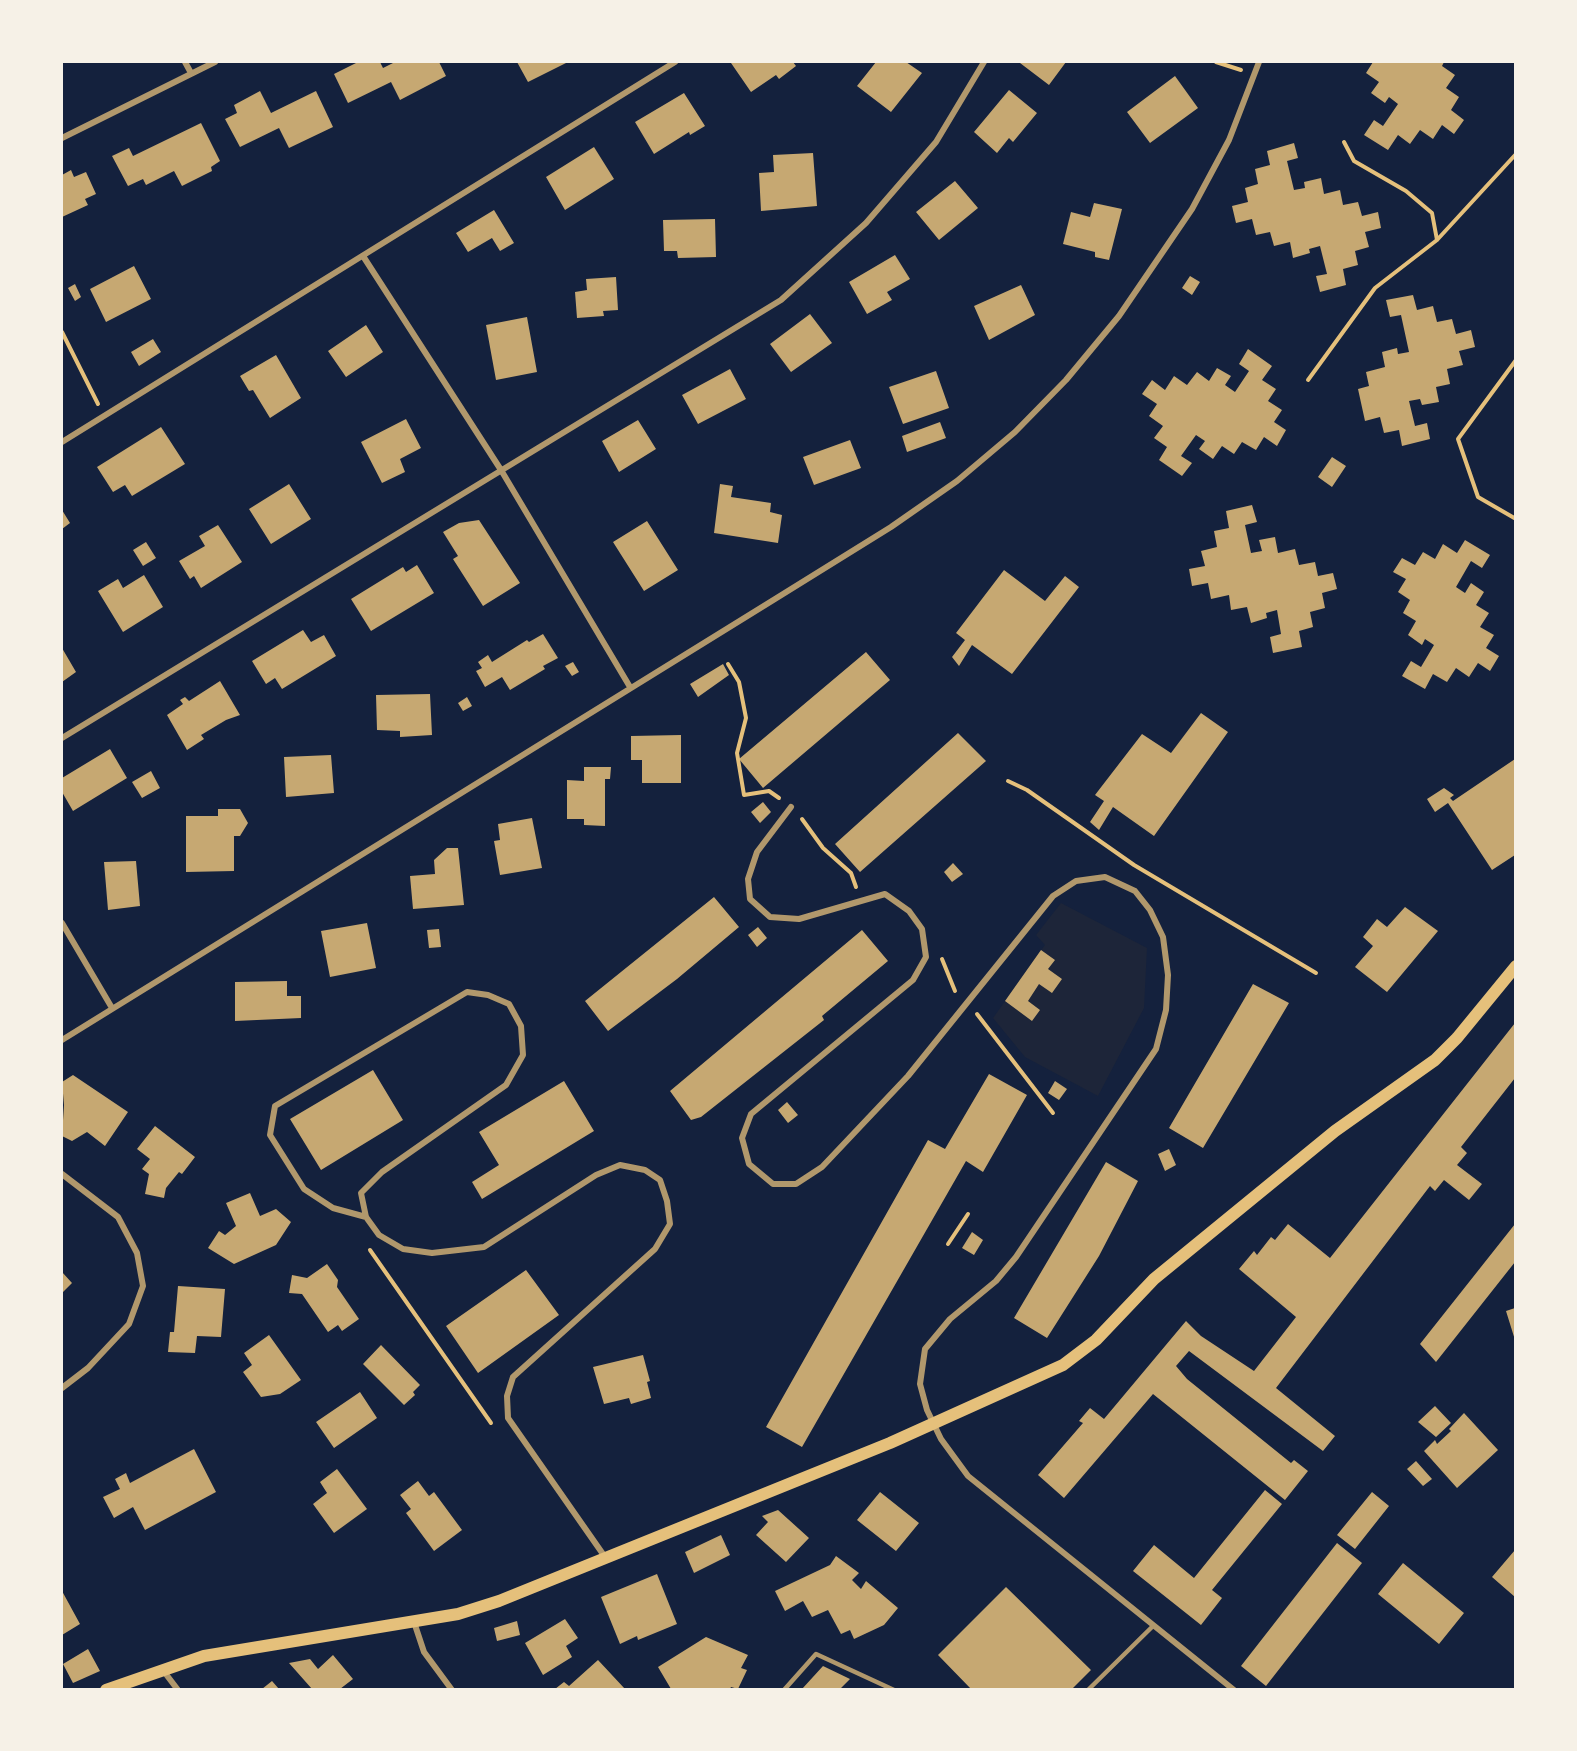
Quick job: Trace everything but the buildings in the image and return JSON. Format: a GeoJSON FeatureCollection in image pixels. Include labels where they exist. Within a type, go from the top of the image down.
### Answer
{"type":"FeatureCollection","features":[{"type":"Feature","properties":{"kind":"main road"},"geometry":{"type":"LineString","coordinates":[[106,1689],[204,1656],[288,1640],[458,1614],[499,1601],[933,1424],[1054,1370],[1081,1353],[1162,1272],[1335,1131],[1435,1060],[1457,1038],[1515,966]]}},
{"type":"Feature","properties":{"kind":"street"},"geometry":{"type":"LineString","coordinates":[[185,62],[191,73]]}},
{"type":"Feature","properties":{"kind":"street"},"geometry":{"type":"LineString","coordinates":[[62,138],[215,62]]}},
{"type":"Feature","properties":{"kind":"street"},"geometry":{"type":"LineString","coordinates":[[62,442],[675,62]]}},
{"type":"Feature","properties":{"kind":"street"},"geometry":{"type":"LineString","coordinates":[[62,738],[781,300],[866,223],[936,142],[984,62]]}},
{"type":"Feature","properties":{"kind":"street"},"geometry":{"type":"LineString","coordinates":[[62,1040],[891,527],[957,481],[1015,432],[1066,380],[1119,316],[1192,208],[1229,140],[1259,62]]}},
{"type":"Feature","properties":{"kind":"street"},"geometry":{"type":"LineString","coordinates":[[363,256],[501,470],[630,687]]}},
{"type":"Feature","properties":{"kind":"street"},"geometry":{"type":"LineString","coordinates":[[790,807],[757,852],[748,879],[750,899],[770,916],[799,919],[885,894],[909,911],[922,929],[926,957],[913,980],[751,1114],[742,1138],[749,1164],[773,1184],[796,1184],[822,1167],[908,1076],[1053,896],[1076,881],[1105,877],[1135,891],[1150,910],[1163,937],[1168,975],[1166,1010],[1156,1049],[1016,1257],[996,1281],[950,1319],[925,1349],[920,1384],[933,1424],[946,1448],[969,1476],[1234,1689]]}},
{"type":"Feature","properties":{"kind":"street"},"geometry":{"type":"LineString","coordinates":[[62,923],[112,1008]]}},
{"type":"Feature","properties":{"kind":"street"},"geometry":{"type":"LineString","coordinates":[[366,1217],[333,1208],[304,1190],[270,1135],[276,1106],[467,992],[488,995],[509,1004],[521,1026],[523,1055],[506,1084],[382,1172],[361,1192],[366,1217],[379,1235],[403,1248],[432,1253],[459,1252],[484,1247],[596,1175],[620,1165],[645,1170],[660,1180],[667,1201],[670,1224],[656,1248],[513,1377],[507,1396],[508,1418],[605,1557]]}},
{"type":"Feature","properties":{"kind":"street"},"geometry":{"type":"LineString","coordinates":[[62,1174],[118,1217],[137,1253],[143,1286],[129,1324],[88,1368],[62,1389]]}},
{"type":"Feature","properties":{"kind":"street"},"geometry":{"type":"LineString","coordinates":[[414,1622],[424,1652],[452,1689]]}},
{"type":"Feature","properties":{"kind":"street"},"geometry":{"type":"LineString","coordinates":[[161,1669],[178,1689]]}},
{"type":"Feature","properties":{"kind":"lane"},"geometry":{"type":"LineString","coordinates":[[1088,1689],[1153,1626]]}},
{"type":"Feature","properties":{"kind":"lane"},"geometry":{"type":"LineString","coordinates":[[784,1689],[816,1654],[894,1689]]}},
{"type":"Feature","properties":{"kind":"path"},"geometry":{"type":"LineString","coordinates":[[1216,62],[1254,75]]}},
{"type":"Feature","properties":{"kind":"path"},"geometry":{"type":"LineString","coordinates":[[1344,142],[1354,161],[1406,191],[1432,213],[1437,240]]}},
{"type":"Feature","properties":{"kind":"path"},"geometry":{"type":"LineString","coordinates":[[1308,380],[1375,288],[1437,240],[1515,154]]}},
{"type":"Feature","properties":{"kind":"path"},"geometry":{"type":"LineString","coordinates":[[62,332],[104,417]]}},
{"type":"Feature","properties":{"kind":"path"},"geometry":{"type":"LineString","coordinates":[[1515,360],[1458,440],[1478,497],[1515,519]]}},
{"type":"Feature","properties":{"kind":"path"},"geometry":{"type":"LineString","coordinates":[[728,664],[739,682],[746,718],[737,753],[744,795],[769,791]]}},
{"type":"Feature","properties":{"kind":"path"},"geometry":{"type":"LineString","coordinates":[[1008,781],[1027,790],[1134,865],[1316,973]]}},
{"type":"Feature","properties":{"kind":"path"},"geometry":{"type":"LineString","coordinates":[[803,820],[823,848],[851,873]]}},
{"type":"Feature","properties":{"kind":"path"},"geometry":{"type":"LineString","coordinates":[[938,950],[954,990]]}},
{"type":"Feature","properties":{"kind":"path"},"geometry":{"type":"LineString","coordinates":[[983,1020],[1053,1113]]}},
{"type":"Feature","properties":{"kind":"path"},"geometry":{"type":"LineString","coordinates":[[948,1244],[968,1214]]}},
{"type":"Feature","properties":{"kind":"path"},"geometry":{"type":"LineString","coordinates":[[378,1262],[495,1428],[519,1434]]}},
{"type":"Feature","properties":{"kind":"shaded area"},"geometry":{"type":"Polygon","coordinates":[[[1061,903],[1147,948],[1144,1008],[1098,1096],[1025,1057],[993,1018],[1045,945],[1036,935],[1061,903]]]}}]}
